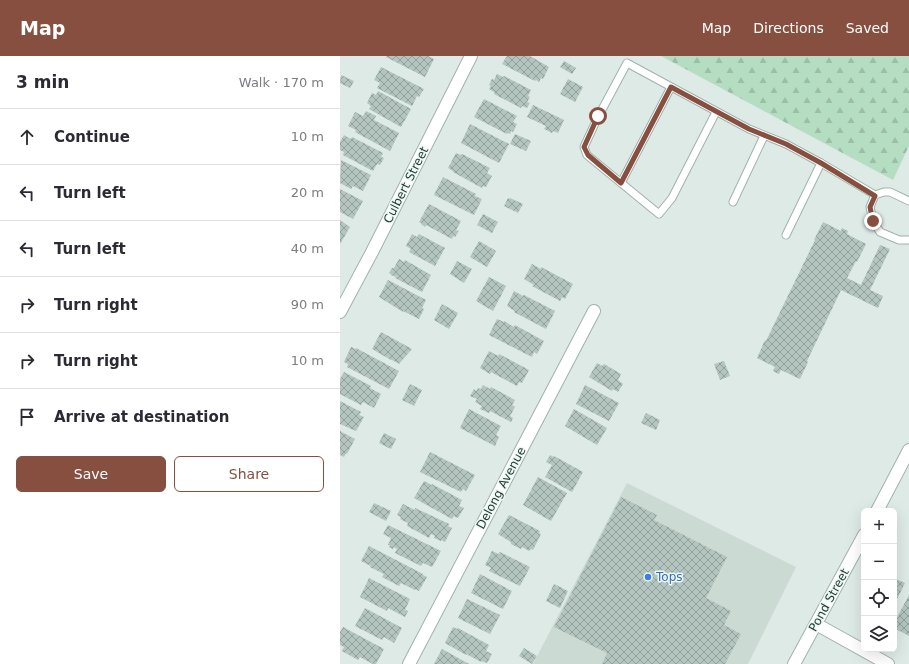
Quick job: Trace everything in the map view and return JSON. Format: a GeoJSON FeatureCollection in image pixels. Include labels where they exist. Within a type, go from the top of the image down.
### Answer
{"type":"FeatureCollection","features":[{"type":"Feature","properties":{"kind":"street","name":"Culbert Street"},"geometry":{"type":"LineString","coordinates":[[340,312],[471,56]]}},
{"type":"Feature","properties":{"kind":"street","name":"Delong Avenue"},"geometry":{"type":"LineString","coordinates":[[409,664],[594,311]]}},
{"type":"Feature","properties":{"kind":"street"},"geometry":{"type":"LineString","coordinates":[[879,508],[909,450]]}},
{"type":"Feature","properties":{"kind":"street","name":"Pond Street"},"geometry":{"type":"LineString","coordinates":[[794,664],[861,542]]}},
{"type":"Feature","properties":{"kind":"street"},"geometry":{"type":"LineString","coordinates":[[816,624],[888,664]]}},
{"type":"Feature","properties":{"kind":"lane"},"geometry":{"type":"LineString","coordinates":[[716,112],[672,198],[658,214],[588,155],[584,147],[598,116],[626,63],[749,129],[786,144],[821,163],[875,196]]}},
{"type":"Feature","properties":{"kind":"lane"},"geometry":{"type":"LineString","coordinates":[[621,183],[671,87]]}},
{"type":"Feature","properties":{"kind":"lane"},"geometry":{"type":"LineString","coordinates":[[734,202],[764,136]]}},
{"type":"Feature","properties":{"kind":"lane"},"geometry":{"type":"LineString","coordinates":[[786,235],[821,163]]}},
{"type":"Feature","properties":{"kind":"lane"},"geometry":{"type":"LineString","coordinates":[[909,201],[890,192],[884,192],[875,196],[870,207],[873,221],[880,232],[899,240],[909,240]]}},
{"type":"Feature","properties":{"kind":"shaded area","name":"Tops"},"geometry":{"type":"Polygon","coordinates":[[[627,483],[796,567],[748,664],[533,664],[627,483]]]}},
{"type":"Feature","properties":{"kind":"green space"},"geometry":{"type":"Polygon","coordinates":[[[661,56],[909,56],[909,146],[893,180],[661,56]]]}},
{"type":"Feature","properties":{"kind":"building"},"geometry":{"type":"Polygon","coordinates":[[[428,56],[434,59],[425,77],[386,57],[428,56]]]}},
{"type":"Feature","properties":{"kind":"building"},"geometry":{"type":"Polygon","coordinates":[[[507,56],[530,56],[549,67],[543,79],[541,78],[539,82],[536,80],[535,81],[502,64],[507,56]]]}},
{"type":"Feature","properties":{"kind":"building"},"geometry":{"type":"Polygon","coordinates":[[[564,61],[576,68],[572,74],[560,67],[564,61]]]}},
{"type":"Feature","properties":{"kind":"building"},"geometry":{"type":"Polygon","coordinates":[[[381,67],[424,89],[419,97],[417,96],[412,106],[377,88],[380,83],[374,80],[381,67]]]}},
{"type":"Feature","properties":{"kind":"building"},"geometry":{"type":"Polygon","coordinates":[[[497,74],[531,90],[528,96],[530,97],[527,102],[530,103],[527,108],[522,106],[521,108],[494,94],[495,93],[489,89],[492,79],[494,80],[497,74]]]}},
{"type":"Feature","properties":{"kind":"building"},"geometry":{"type":"Polygon","coordinates":[[[341,75],[354,81],[350,88],[340,83],[341,75]]]}},
{"type":"Feature","properties":{"kind":"building"},"geometry":{"type":"Polygon","coordinates":[[[568,79],[583,87],[575,102],[560,94],[568,79]]]}},
{"type":"Feature","properties":{"kind":"building"},"geometry":{"type":"Polygon","coordinates":[[[378,91],[411,109],[401,127],[369,109],[371,106],[367,103],[372,93],[376,95],[378,91]]]}},
{"type":"Feature","properties":{"kind":"building"},"geometry":{"type":"Polygon","coordinates":[[[484,99],[517,116],[513,122],[517,124],[513,132],[511,131],[510,134],[507,134],[474,117],[484,99]]]}},
{"type":"Feature","properties":{"kind":"building"},"geometry":{"type":"Polygon","coordinates":[[[533,105],[564,120],[558,133],[553,131],[552,133],[544,129],[546,126],[527,117],[533,105]]]}},
{"type":"Feature","properties":{"kind":"building"},"geometry":{"type":"Polygon","coordinates":[[[366,111],[376,116],[374,120],[399,133],[390,151],[355,132],[356,130],[348,126],[355,112],[363,116],[366,111]]]}},
{"type":"Feature","properties":{"kind":"building"},"geometry":{"type":"Polygon","coordinates":[[[470,124],[509,144],[499,163],[461,143],[470,124]]]}},
{"type":"Feature","properties":{"kind":"building"},"geometry":{"type":"Polygon","coordinates":[[[515,134],[531,141],[526,151],[510,144],[515,134]]]}},
{"type":"Feature","properties":{"kind":"building"},"geometry":{"type":"Polygon","coordinates":[[[344,135],[351,139],[352,137],[383,153],[381,157],[384,158],[380,165],[377,164],[373,171],[343,155],[344,152],[340,150],[340,142],[344,135]]]}},
{"type":"Feature","properties":{"kind":"building"},"geometry":{"type":"Polygon","coordinates":[[[456,153],[462,154],[490,168],[487,173],[492,176],[486,187],[483,186],[482,188],[448,168],[456,153]]]}},
{"type":"Feature","properties":{"kind":"building"},"geometry":{"type":"Polygon","coordinates":[[[341,160],[371,175],[363,191],[353,186],[351,189],[340,183],[341,160]]]}},
{"type":"Feature","properties":{"kind":"building"},"geometry":{"type":"Polygon","coordinates":[[[443,177],[476,194],[475,196],[482,199],[474,215],[434,195],[443,177]]]}},
{"type":"Feature","properties":{"kind":"building"},"geometry":{"type":"Polygon","coordinates":[[[340,189],[363,201],[353,219],[340,212],[340,189]]]}},
{"type":"Feature","properties":{"kind":"building"},"geometry":{"type":"Polygon","coordinates":[[[508,198],[523,204],[518,213],[504,206],[508,198]]]}},
{"type":"Feature","properties":{"kind":"building"},"geometry":{"type":"Polygon","coordinates":[[[429,204],[461,221],[456,230],[459,231],[455,237],[453,236],[452,239],[426,225],[425,227],[419,222],[429,204]]]}},
{"type":"Feature","properties":{"kind":"building"},"geometry":{"type":"Polygon","coordinates":[[[483,214],[498,222],[492,233],[477,225],[483,214]]]}},
{"type":"Feature","properties":{"kind":"building"},"geometry":{"type":"Polygon","coordinates":[[[340,220],[350,227],[340,244],[340,220]]]}},
{"type":"Feature","properties":{"kind":"building"},"geometry":{"type":"Polygon","coordinates":[[[823,222],[841,231],[842,228],[848,231],[847,234],[866,244],[847,278],[861,285],[880,245],[890,249],[870,290],[883,296],[878,308],[841,290],[800,379],[781,370],[779,374],[773,371],[775,367],[757,358],[823,222]]]}},
{"type":"Feature","properties":{"kind":"building"},"geometry":{"type":"Polygon","coordinates":[[[412,234],[417,237],[419,234],[445,248],[435,266],[409,252],[411,249],[406,246],[412,234]]]}},
{"type":"Feature","properties":{"kind":"building"},"geometry":{"type":"Polygon","coordinates":[[[479,241],[496,251],[487,267],[470,257],[479,241]]]}},
{"type":"Feature","properties":{"kind":"building"},"geometry":{"type":"Polygon","coordinates":[[[399,259],[404,262],[405,260],[431,275],[422,292],[395,278],[396,277],[389,273],[399,259]]]}},
{"type":"Feature","properties":{"kind":"building"},"geometry":{"type":"Polygon","coordinates":[[[457,261],[472,269],[464,283],[450,274],[457,261]]]}},
{"type":"Feature","properties":{"kind":"building"},"geometry":{"type":"Polygon","coordinates":[[[532,264],[541,269],[541,267],[573,284],[565,299],[562,297],[560,301],[532,286],[534,285],[524,279],[532,264]]]}},
{"type":"Feature","properties":{"kind":"building"},"geometry":{"type":"Polygon","coordinates":[[[489,277],[506,286],[493,311],[476,301],[489,277]]]}},
{"type":"Feature","properties":{"kind":"building"},"geometry":{"type":"Polygon","coordinates":[[[388,280],[426,300],[422,308],[424,309],[419,319],[403,312],[379,297],[388,280]]]}},
{"type":"Feature","properties":{"kind":"building"},"geometry":{"type":"Polygon","coordinates":[[[514,291],[555,311],[546,329],[514,312],[515,311],[507,306],[514,291]]]}},
{"type":"Feature","properties":{"kind":"building"},"geometry":{"type":"Polygon","coordinates":[[[442,304],[458,313],[449,329],[434,320],[442,304]]]}},
{"type":"Feature","properties":{"kind":"building"},"geometry":{"type":"Polygon","coordinates":[[[497,319],[514,327],[515,325],[544,341],[537,354],[534,352],[532,357],[489,335],[497,319]]]}},
{"type":"Feature","properties":{"kind":"building"},"geometry":{"type":"Polygon","coordinates":[[[381,332],[412,349],[399,364],[372,349],[381,332]]]}},
{"type":"Feature","properties":{"kind":"building"},"geometry":{"type":"Polygon","coordinates":[[[351,347],[356,348],[399,371],[389,389],[347,367],[348,364],[344,362],[351,347]]]}},
{"type":"Feature","properties":{"kind":"building"},"geometry":{"type":"Polygon","coordinates":[[[489,351],[498,356],[499,354],[529,370],[522,383],[519,382],[517,386],[491,372],[490,374],[480,368],[489,351]]]}},
{"type":"Feature","properties":{"kind":"building"},"geometry":{"type":"Polygon","coordinates":[[[724,361],[730,376],[720,380],[714,364],[724,361]]]}},
{"type":"Feature","properties":{"kind":"building"},"geometry":{"type":"Polygon","coordinates":[[[597,363],[602,366],[604,364],[621,374],[618,380],[623,384],[618,392],[613,389],[612,391],[589,377],[597,363]]]}},
{"type":"Feature","properties":{"kind":"building"},"geometry":{"type":"Polygon","coordinates":[[[344,372],[371,386],[370,388],[381,394],[374,408],[363,402],[361,405],[340,394],[340,379],[344,372]]]}},
{"type":"Feature","properties":{"kind":"building"},"geometry":{"type":"Polygon","coordinates":[[[410,384],[422,390],[414,406],[402,400],[410,384]]]}},
{"type":"Feature","properties":{"kind":"building"},"geometry":{"type":"Polygon","coordinates":[[[483,385],[490,389],[491,387],[515,400],[512,405],[515,407],[510,416],[513,418],[511,422],[490,411],[489,413],[480,409],[482,406],[475,402],[477,399],[470,396],[474,389],[476,391],[478,388],[481,389],[483,385]]]}},
{"type":"Feature","properties":{"kind":"building"},"geometry":{"type":"Polygon","coordinates":[[[585,385],[619,403],[609,421],[576,404],[585,385]]]}},
{"type":"Feature","properties":{"kind":"building"},"geometry":{"type":"Polygon","coordinates":[[[340,401],[361,412],[359,415],[364,417],[356,431],[340,424],[340,401]]]}},
{"type":"Feature","properties":{"kind":"building"},"geometry":{"type":"Polygon","coordinates":[[[469,409],[501,426],[496,435],[499,437],[495,446],[460,428],[469,409]]]}},
{"type":"Feature","properties":{"kind":"building"},"geometry":{"type":"Polygon","coordinates":[[[574,409],[607,428],[597,445],[565,426],[574,409]]]}},
{"type":"Feature","properties":{"kind":"building"},"geometry":{"type":"Polygon","coordinates":[[[646,413],[660,420],[656,430],[641,423],[646,413]]]}},
{"type":"Feature","properties":{"kind":"building"},"geometry":{"type":"Polygon","coordinates":[[[340,431],[355,439],[344,457],[340,455],[340,431]]]}},
{"type":"Feature","properties":{"kind":"building"},"geometry":{"type":"Polygon","coordinates":[[[384,433],[396,439],[391,449],[379,443],[384,433]]]}},
{"type":"Feature","properties":{"kind":"building"},"geometry":{"type":"Polygon","coordinates":[[[430,452],[475,475],[466,491],[463,489],[461,492],[420,472],[430,452]]]}},
{"type":"Feature","properties":{"kind":"building"},"geometry":{"type":"Polygon","coordinates":[[[550,455],[583,472],[572,492],[545,477],[552,465],[546,462],[550,455]]]}},
{"type":"Feature","properties":{"kind":"building"},"geometry":{"type":"Polygon","coordinates":[[[538,477],[567,493],[551,521],[523,505],[538,477]]]}},
{"type":"Feature","properties":{"kind":"building"},"geometry":{"type":"Polygon","coordinates":[[[424,481],[462,500],[459,506],[464,508],[458,518],[454,516],[452,519],[414,498],[424,481]]]}},
{"type":"Feature","properties":{"kind":"building","name":"Tops"},"geometry":{"type":"Polygon","coordinates":[[[621,497],[657,515],[654,520],[727,557],[706,598],[731,611],[724,625],[741,634],[725,664],[602,664],[607,653],[554,627],[621,497]]]}},
{"type":"Feature","properties":{"kind":"building"},"geometry":{"type":"Polygon","coordinates":[[[374,503],[391,511],[386,521],[369,512],[374,503]]]}},
{"type":"Feature","properties":{"kind":"building"},"geometry":{"type":"Polygon","coordinates":[[[403,504],[449,524],[448,526],[452,528],[445,542],[434,538],[435,536],[431,534],[429,538],[407,526],[408,523],[400,519],[401,517],[397,515],[403,504]]]}},
{"type":"Feature","properties":{"kind":"building"},"geometry":{"type":"Polygon","coordinates":[[[509,515],[540,531],[539,533],[541,534],[533,550],[531,549],[529,551],[522,547],[521,549],[511,544],[511,542],[498,534],[509,515]]]}},
{"type":"Feature","properties":{"kind":"building"},"geometry":{"type":"Polygon","coordinates":[[[388,525],[441,551],[432,567],[423,563],[421,566],[395,553],[397,549],[394,547],[393,549],[389,547],[390,545],[388,545],[391,538],[383,534],[388,525]]]}},
{"type":"Feature","properties":{"kind":"building"},"geometry":{"type":"Polygon","coordinates":[[[369,546],[427,577],[419,591],[401,583],[399,586],[382,577],[384,574],[361,561],[369,546]]]}},
{"type":"Feature","properties":{"kind":"building"},"geometry":{"type":"Polygon","coordinates":[[[492,551],[499,554],[500,552],[530,567],[520,586],[489,571],[491,568],[485,565],[492,551]]]}},
{"type":"Feature","properties":{"kind":"building"},"geometry":{"type":"Polygon","coordinates":[[[480,574],[512,591],[503,609],[471,593],[480,574]]]}},
{"type":"Feature","properties":{"kind":"building"},"geometry":{"type":"Polygon","coordinates":[[[369,578],[410,599],[405,610],[408,611],[405,617],[388,608],[387,611],[360,597],[369,578]]]}},
{"type":"Feature","properties":{"kind":"building"},"geometry":{"type":"Polygon","coordinates":[[[897,579],[905,583],[897,599],[897,579]]]}},
{"type":"Feature","properties":{"kind":"building"},"geometry":{"type":"Polygon","coordinates":[[[554,584],[568,591],[560,608],[546,601],[554,584]]]}},
{"type":"Feature","properties":{"kind":"building"},"geometry":{"type":"Polygon","coordinates":[[[909,595],[909,636],[897,630],[897,617],[909,595]]]}},
{"type":"Feature","properties":{"kind":"building"},"geometry":{"type":"Polygon","coordinates":[[[467,599],[500,615],[490,634],[458,618],[467,599]]]}},
{"type":"Feature","properties":{"kind":"building"},"geometry":{"type":"Polygon","coordinates":[[[365,608],[402,628],[394,643],[384,637],[382,640],[355,626],[365,608]]]}},
{"type":"Feature","properties":{"kind":"building"},"geometry":{"type":"Polygon","coordinates":[[[343,627],[384,649],[376,664],[373,664],[360,657],[358,660],[342,651],[344,647],[340,645],[340,632],[343,627]]]}},
{"type":"Feature","properties":{"kind":"building"},"geometry":{"type":"Polygon","coordinates":[[[453,627],[458,628],[489,645],[486,651],[492,654],[487,663],[481,662],[466,655],[445,643],[453,627]]]}},
{"type":"Feature","properties":{"kind":"building"},"geometry":{"type":"Polygon","coordinates":[[[524,648],[537,656],[532,664],[519,656],[524,648]]]}},
{"type":"Feature","properties":{"kind":"building"},"geometry":{"type":"Polygon","coordinates":[[[442,649],[469,664],[434,664],[442,649]]]}},
{"type":"Feature","properties":{"kind":"place","name":"Tops"},"geometry":{"type":"Point","coordinates":[648,577]}},
{"type":"Feature","properties":{"kind":"route"},"geometry":{"type":"LineString","coordinates":[[598,116],[584,147],[588,155],[621,183],[671,87],[749,129],[786,144],[821,163],[875,196],[870,207],[873,221]]}}]}
